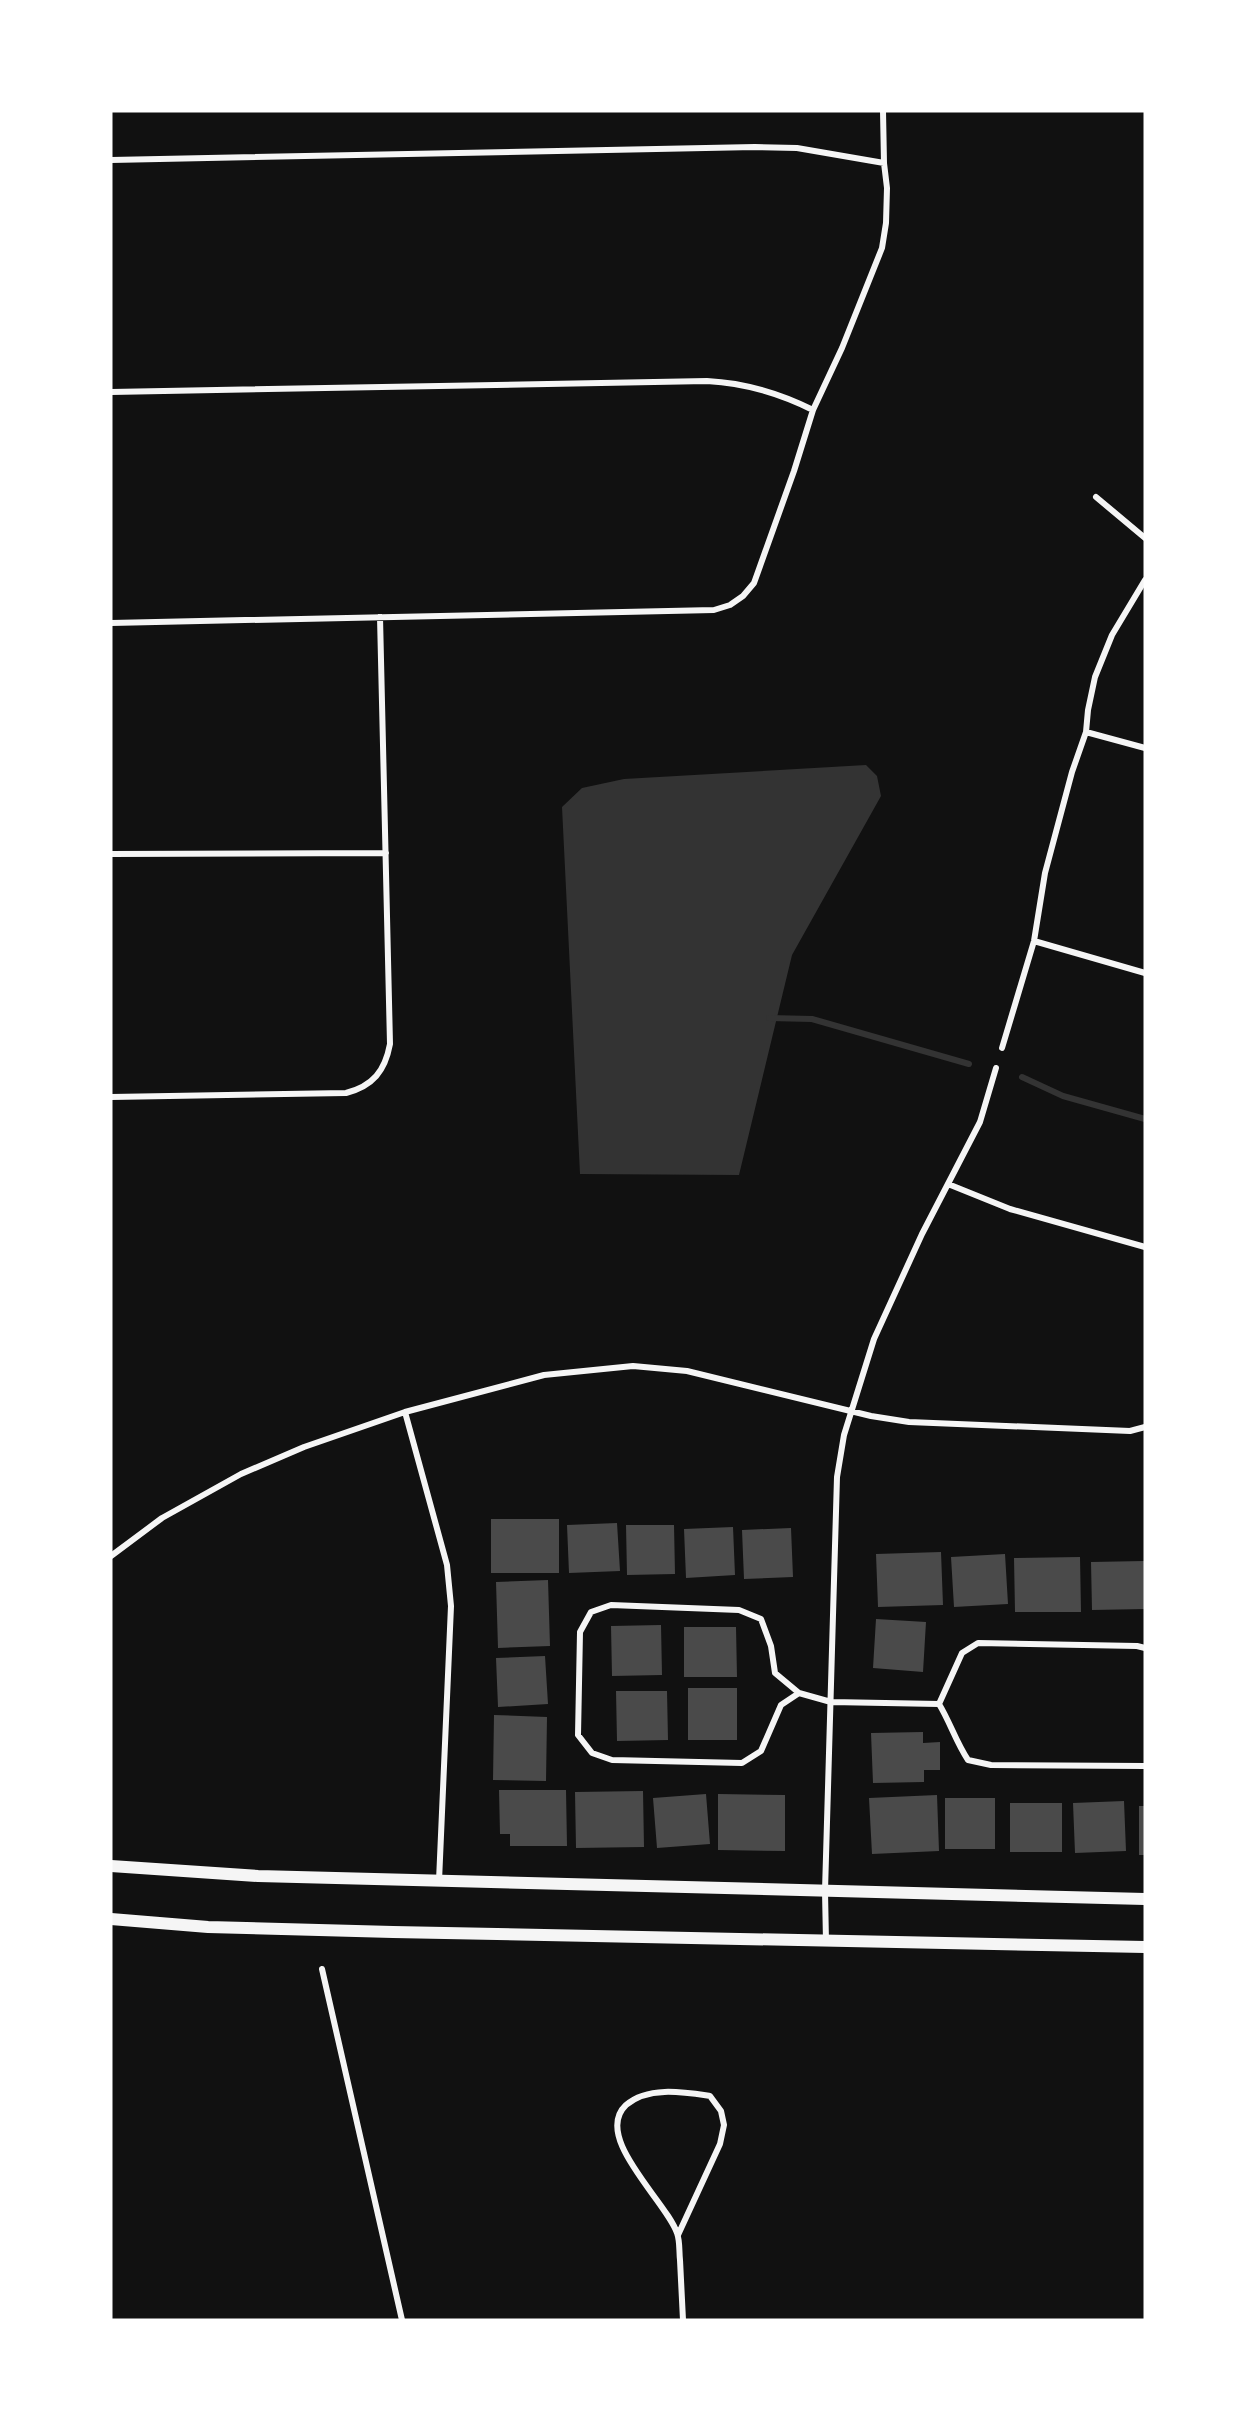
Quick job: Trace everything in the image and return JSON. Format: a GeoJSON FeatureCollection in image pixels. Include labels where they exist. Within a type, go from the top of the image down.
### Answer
{"type":"FeatureCollection","features":[{"type":"Feature","properties":{"kind":"main road"},"geometry":{"type":"LineString","coordinates":[[111,1866],[258,1876],[1145,1899]]}},
{"type":"Feature","properties":{"kind":"main road"},"geometry":{"type":"LineString","coordinates":[[111,1919],[208,1927],[826,1942],[1145,1947]]}},
{"type":"Feature","properties":{"kind":"street"},"geometry":{"type":"LineString","coordinates":[[111,622],[714,610],[730,605],[743,596],[754,583],[813,410],[843,348],[882,248],[888,188],[884,163],[883,111]]}},
{"type":"Feature","properties":{"kind":"street"},"geometry":{"type":"LineString","coordinates":[[111,160],[755,147],[797,148],[884,163]]}},
{"type":"Feature","properties":{"kind":"street"},"geometry":{"type":"LineString","coordinates":[[111,392],[707,381],[757,387],[813,410]]}},
{"type":"Feature","properties":{"kind":"street"},"geometry":{"type":"LineString","coordinates":[[1096,497],[1145,538]]}},
{"type":"Feature","properties":{"kind":"street"},"geometry":{"type":"LineString","coordinates":[[1002,1048],[1034,941],[1045,873],[1072,772],[1086,732],[1088,710],[1103,655],[1112,635],[1145,580]]}},
{"type":"Feature","properties":{"kind":"street"},"geometry":{"type":"LineString","coordinates":[[111,1097],[346,1093],[361,1089],[374,1080],[387,1059],[390,1044],[380,617]]}},
{"type":"Feature","properties":{"kind":"street"},"geometry":{"type":"LineString","coordinates":[[1086,732],[1145,748]]}},
{"type":"Feature","properties":{"kind":"street"},"geometry":{"type":"LineString","coordinates":[[111,854],[386,853]]}},
{"type":"Feature","properties":{"kind":"street"},"geometry":{"type":"LineString","coordinates":[[1034,941],[1145,973]]}},
{"type":"Feature","properties":{"kind":"street"},"geometry":{"type":"LineString","coordinates":[[826,1942],[825,1891],[837,1477],[844,1435],[874,1339],[980,1122],[996,1068]]}},
{"type":"Feature","properties":{"kind":"street"},"geometry":{"type":"LineString","coordinates":[[948,1184],[1010,1209],[1145,1247]]}},
{"type":"Feature","properties":{"kind":"street"},"geometry":{"type":"LineString","coordinates":[[111,1556],[162,1518],[240,1474],[304,1447],[405,1412],[544,1375],[633,1366],[687,1371],[850,1411],[909,1422],[1130,1431],[1145,1427]]}},
{"type":"Feature","properties":{"kind":"street"},"geometry":{"type":"LineString","coordinates":[[405,1412],[447,1565],[450,1596],[439,1881]]}},
{"type":"Feature","properties":{"kind":"street"},"geometry":{"type":"LineString","coordinates":[[799,1693],[781,1705],[761,1750],[742,1763],[612,1760],[592,1753],[578,1735],[580,1632],[591,1612],[611,1605],[739,1610],[761,1619],[771,1646],[775,1673],[799,1693],[831,1702],[939,1704]]}},
{"type":"Feature","properties":{"kind":"street"},"geometry":{"type":"LineString","coordinates":[[939,1704],[962,1653],[978,1643],[1145,1648]]}},
{"type":"Feature","properties":{"kind":"street"},"geometry":{"type":"LineString","coordinates":[[939,1704],[968,1760],[991,1765],[1145,1767]]}},
{"type":"Feature","properties":{"kind":"street"},"geometry":{"type":"LineString","coordinates":[[322,1969],[402,2320]]}},
{"type":"Feature","properties":{"kind":"street"},"geometry":{"type":"LineString","coordinates":[[678,2235],[720,2144],[724,2125],[721,2111],[710,2096],[687,2092],[652,2092],[633,2098],[621,2110],[617,2139],[672,2222],[678,2235],[683,2320]]}},
{"type":"Feature","properties":{"kind":"shaded area"},"geometry":{"type":"Polygon","coordinates":[[[866,765],[877,776],[881,796],[792,955],[739,1175],[580,1174],[562,807],[582,788],[624,779],[866,765]]]}},
{"type":"Feature","properties":{"kind":"building"},"geometry":{"type":"Polygon","coordinates":[[[491,1519],[559,1519],[559,1573],[491,1573],[491,1519]]]}},
{"type":"Feature","properties":{"kind":"building"},"geometry":{"type":"Polygon","coordinates":[[[617,1523],[620,1571],[569,1573],[567,1525],[617,1523]]]}},
{"type":"Feature","properties":{"kind":"building"},"geometry":{"type":"Polygon","coordinates":[[[626,1525],[674,1525],[675,1574],[627,1575],[626,1525]]]}},
{"type":"Feature","properties":{"kind":"building"},"geometry":{"type":"Polygon","coordinates":[[[733,1527],[735,1575],[686,1578],[684,1529],[733,1527]]]}},
{"type":"Feature","properties":{"kind":"building"},"geometry":{"type":"Polygon","coordinates":[[[791,1528],[793,1577],[744,1579],[742,1530],[791,1528]]]}},
{"type":"Feature","properties":{"kind":"building"},"geometry":{"type":"Polygon","coordinates":[[[941,1552],[943,1605],[878,1607],[876,1554],[941,1552]]]}},
{"type":"Feature","properties":{"kind":"building"},"geometry":{"type":"Polygon","coordinates":[[[1005,1554],[1008,1604],[954,1607],[951,1557],[1005,1554]]]}},
{"type":"Feature","properties":{"kind":"building"},"geometry":{"type":"Polygon","coordinates":[[[1080,1557],[1081,1612],[1015,1612],[1014,1558],[1080,1557]]]}},
{"type":"Feature","properties":{"kind":"building"},"geometry":{"type":"Polygon","coordinates":[[[1144,1561],[1145,1609],[1092,1610],[1091,1562],[1144,1561]]]}},
{"type":"Feature","properties":{"kind":"building"},"geometry":{"type":"Polygon","coordinates":[[[548,1580],[550,1646],[498,1648],[496,1582],[548,1580]]]}},
{"type":"Feature","properties":{"kind":"building"},"geometry":{"type":"Polygon","coordinates":[[[876,1619],[926,1622],[923,1672],[873,1668],[876,1619]]]}},
{"type":"Feature","properties":{"kind":"building"},"geometry":{"type":"Polygon","coordinates":[[[661,1625],[662,1675],[612,1676],[611,1626],[661,1625]]]}},
{"type":"Feature","properties":{"kind":"building"},"geometry":{"type":"Polygon","coordinates":[[[684,1627],[736,1627],[737,1677],[684,1677],[684,1627]]]}},
{"type":"Feature","properties":{"kind":"building"},"geometry":{"type":"Polygon","coordinates":[[[545,1656],[548,1704],[498,1707],[496,1658],[545,1656]]]}},
{"type":"Feature","properties":{"kind":"building"},"geometry":{"type":"Polygon","coordinates":[[[688,1688],[737,1688],[737,1740],[688,1740],[688,1688]]]}},
{"type":"Feature","properties":{"kind":"building"},"geometry":{"type":"Polygon","coordinates":[[[616,1691],[667,1691],[668,1740],[617,1741],[616,1691]]]}},
{"type":"Feature","properties":{"kind":"building"},"geometry":{"type":"Polygon","coordinates":[[[494,1715],[547,1717],[546,1781],[493,1780],[494,1715]]]}},
{"type":"Feature","properties":{"kind":"building"},"geometry":{"type":"Polygon","coordinates":[[[923,1732],[923,1743],[940,1742],[940,1770],[924,1770],[924,1782],[873,1783],[871,1733],[923,1732]]]}},
{"type":"Feature","properties":{"kind":"building"},"geometry":{"type":"Polygon","coordinates":[[[499,1790],[566,1790],[567,1846],[510,1846],[510,1834],[500,1834],[499,1790]]]}},
{"type":"Feature","properties":{"kind":"building"},"geometry":{"type":"Polygon","coordinates":[[[643,1791],[644,1847],[576,1848],[575,1792],[643,1791]]]}},
{"type":"Feature","properties":{"kind":"building"},"geometry":{"type":"Polygon","coordinates":[[[706,1794],[710,1844],[657,1848],[653,1798],[706,1794]]]}},
{"type":"Feature","properties":{"kind":"building"},"geometry":{"type":"Polygon","coordinates":[[[718,1794],[785,1795],[785,1851],[718,1850],[718,1794]]]}},
{"type":"Feature","properties":{"kind":"building"},"geometry":{"type":"Polygon","coordinates":[[[937,1795],[939,1851],[872,1854],[869,1798],[937,1795]]]}},
{"type":"Feature","properties":{"kind":"building"},"geometry":{"type":"Polygon","coordinates":[[[945,1798],[995,1798],[995,1849],[945,1849],[945,1798]]]}},
{"type":"Feature","properties":{"kind":"building"},"geometry":{"type":"Polygon","coordinates":[[[1124,1801],[1126,1851],[1075,1853],[1073,1803],[1124,1801]]]}},
{"type":"Feature","properties":{"kind":"building"},"geometry":{"type":"Polygon","coordinates":[[[1010,1803],[1062,1803],[1062,1852],[1010,1852],[1010,1803]]]}},
{"type":"Feature","properties":{"kind":"building"},"geometry":{"type":"Polygon","coordinates":[[[1139,1806],[1145,1806],[1145,1855],[1139,1855],[1139,1806]]]}},
{"type":"Feature","properties":{"kind":"waterway"},"geometry":{"type":"LineString","coordinates":[[769,1018],[812,1019],[969,1064]]}},
{"type":"Feature","properties":{"kind":"waterway"},"geometry":{"type":"LineString","coordinates":[[1022,1077],[1063,1096],[1145,1119]]}}]}
